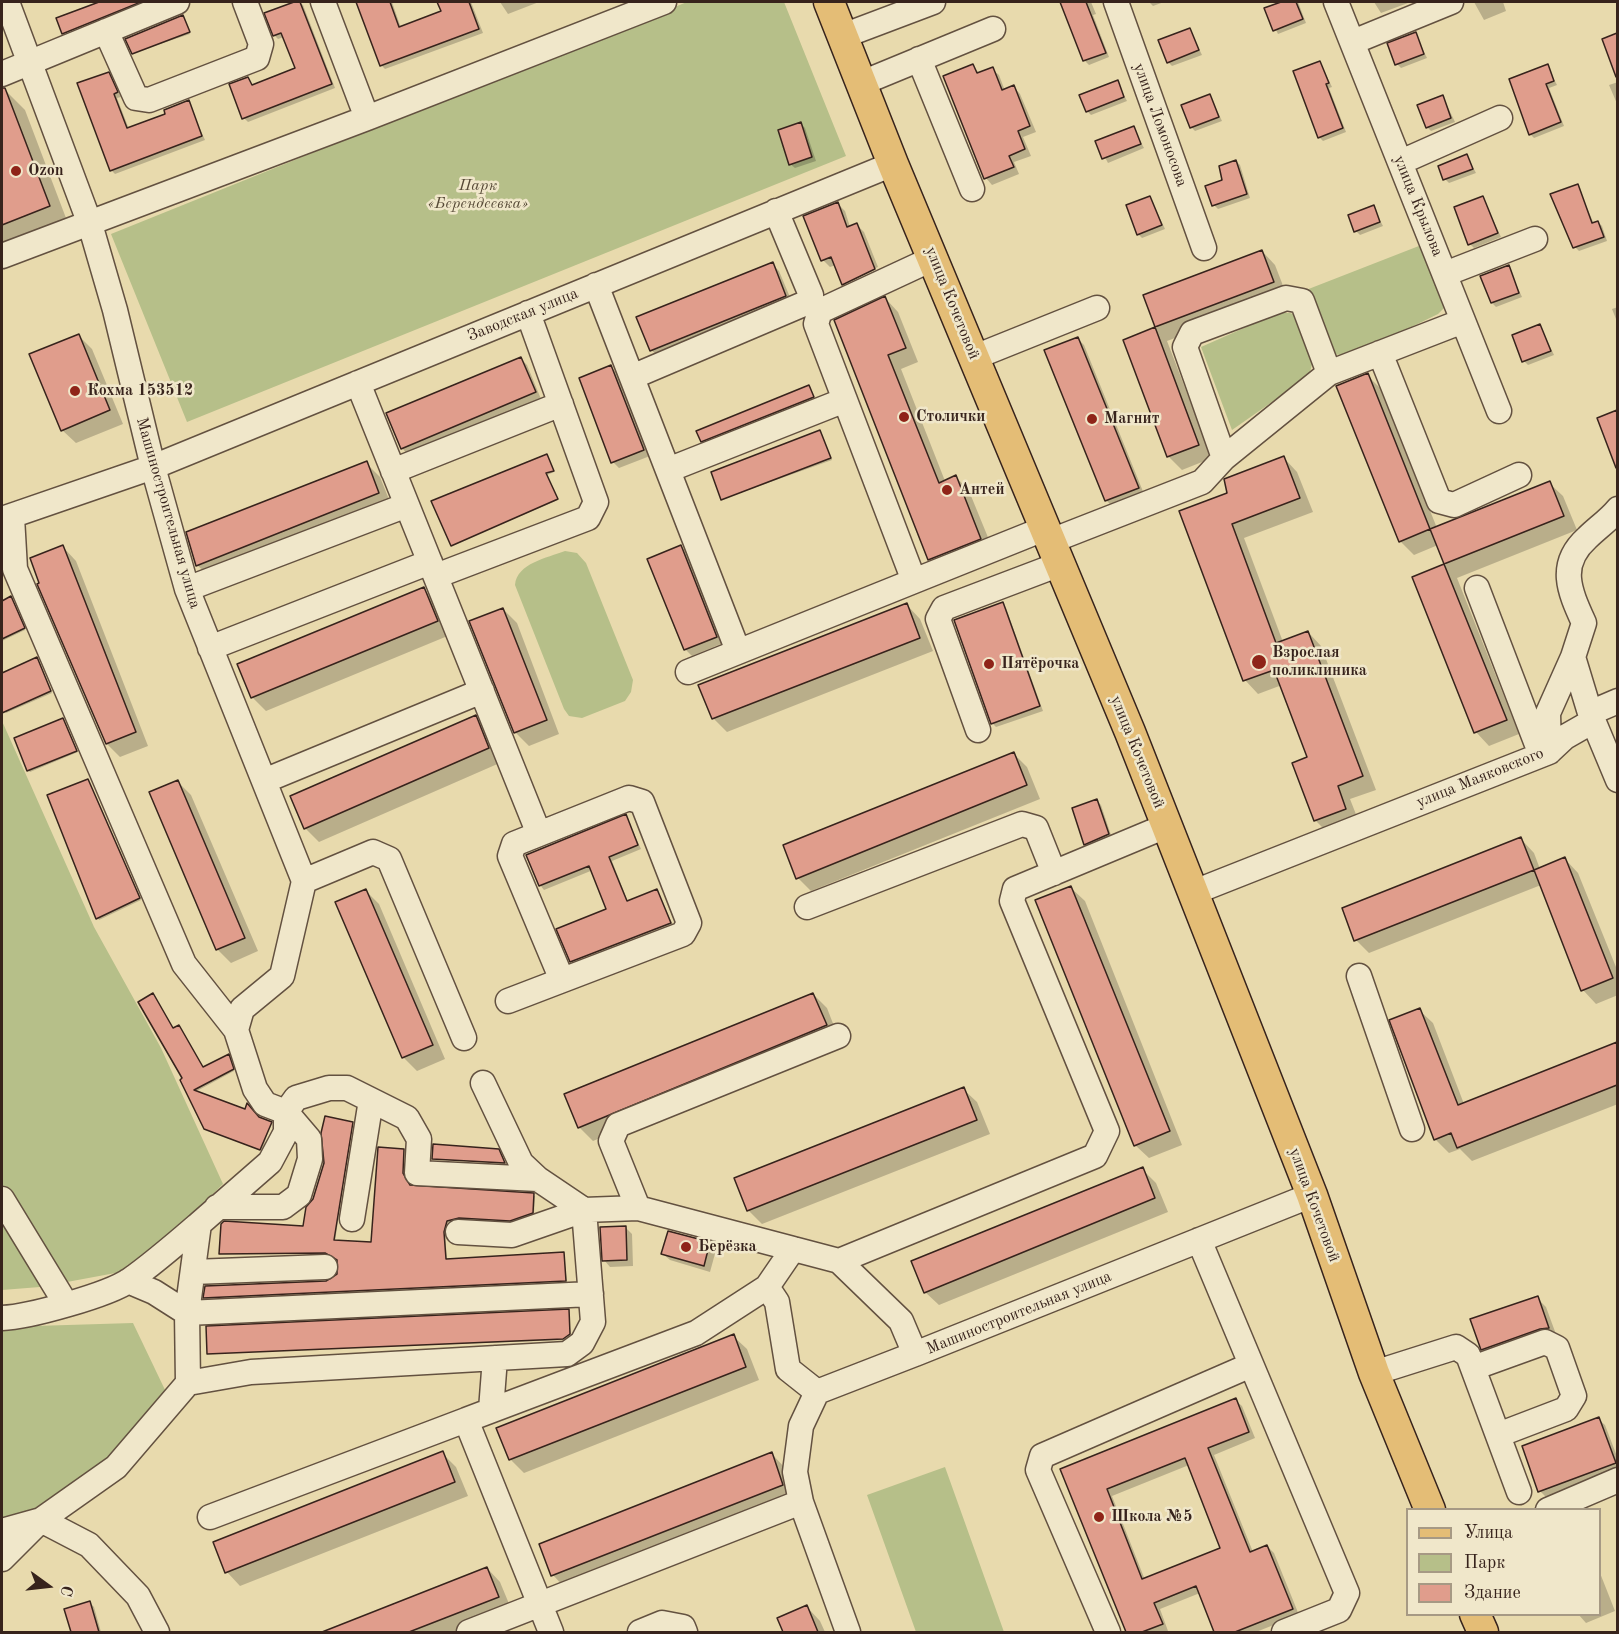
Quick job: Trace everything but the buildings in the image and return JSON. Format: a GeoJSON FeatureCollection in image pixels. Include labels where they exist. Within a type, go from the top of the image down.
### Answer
{"type":"FeatureCollection","features":[{"type":"Feature","properties":{"kind":"main road","name":"улица Кочетовой"},"geometry":{"type":"LineString","coordinates":[[829,2],[893,164],[975,357],[1166,826],[1312,1195],[1374,1373],[1430,1508]]}},
{"type":"Feature","properties":{"kind":"main road"},"geometry":{"type":"LineString","coordinates":[[1476,1616],[1482,1632]]}},
{"type":"Feature","properties":{"kind":"street","name":"Машиностроительная улица"},"geometry":{"type":"LineString","coordinates":[[7,2],[90,224],[115,310],[153,467],[187,589],[304,881]]}},
{"type":"Feature","properties":{"kind":"street"},"geometry":{"type":"LineString","coordinates":[[2,74],[177,2]]}},
{"type":"Feature","properties":{"kind":"street"},"geometry":{"type":"LineString","coordinates":[[106,31],[136,98],[149,100],[257,58],[261,44],[245,2]]}},
{"type":"Feature","properties":{"kind":"street"},"geometry":{"type":"LineString","coordinates":[[323,2],[367,118]]}},
{"type":"Feature","properties":{"kind":"street"},"geometry":{"type":"LineString","coordinates":[[2,256],[367,118],[664,2]]}},
{"type":"Feature","properties":{"kind":"street"},"geometry":{"type":"LineString","coordinates":[[843,36],[933,2]]}},
{"type":"Feature","properties":{"kind":"street","name":"улица Ломоносова"},"geometry":{"type":"LineString","coordinates":[[1116,2],[1204,248]]}},
{"type":"Feature","properties":{"kind":"street","name":"улица Крылова"},"geometry":{"type":"LineString","coordinates":[[1336,2],[1499,411]]}},
{"type":"Feature","properties":{"kind":"street"},"geometry":{"type":"LineString","coordinates":[[1353,42],[1451,2]]}},
{"type":"Feature","properties":{"kind":"street"},"geometry":{"type":"LineString","coordinates":[[862,83],[993,29]]}},
{"type":"Feature","properties":{"kind":"street"},"geometry":{"type":"LineString","coordinates":[[920,60],[972,189]]}},
{"type":"Feature","properties":{"kind":"street"},"geometry":{"type":"LineString","coordinates":[[1401,162],[1500,118]]}},
{"type":"Feature","properties":{"kind":"street","name":"Заводская улица"},"geometry":{"type":"LineString","coordinates":[[7,518],[153,467],[893,164]]}},
{"type":"Feature","properties":{"kind":"street"},"geometry":{"type":"LineString","coordinates":[[632,377],[806,303],[811,295],[776,211]]}},
{"type":"Feature","properties":{"kind":"street"},"geometry":{"type":"LineString","coordinates":[[1445,273],[1534,239]]}},
{"type":"Feature","properties":{"kind":"street"},"geometry":{"type":"LineString","coordinates":[[914,581],[816,324],[820,310],[934,258]]}},
{"type":"Feature","properties":{"kind":"street"},"geometry":{"type":"LineString","coordinates":[[596,285],[738,651]]}},
{"type":"Feature","properties":{"kind":"street"},"geometry":{"type":"LineString","coordinates":[[1224,458],[1185,346],[1192,333],[1286,298],[1302,301],[1329,374]]}},
{"type":"Feature","properties":{"kind":"street"},"geometry":{"type":"LineString","coordinates":[[975,357],[1097,308]]}},
{"type":"Feature","properties":{"kind":"street"},"geometry":{"type":"LineString","coordinates":[[210,648],[433,569],[588,518],[596,502],[528,313]]}},
{"type":"Feature","properties":{"kind":"street"},"geometry":{"type":"LineString","coordinates":[[688,672],[914,581],[1052,544],[1202,482],[1224,458],[1329,374],[1463,321]]}},
{"type":"Feature","properties":{"kind":"street"},"geometry":{"type":"LineString","coordinates":[[1380,353],[1439,501],[1454,505],[1519,476]]}},
{"type":"Feature","properties":{"kind":"street"},"geometry":{"type":"LineString","coordinates":[[358,383],[539,834]]}},
{"type":"Feature","properties":{"kind":"street"},"geometry":{"type":"LineString","coordinates":[[668,470],[845,400]]}},
{"type":"Feature","properties":{"kind":"street"},"geometry":{"type":"LineString","coordinates":[[393,471],[561,404]]}},
{"type":"Feature","properties":{"kind":"street"},"geometry":{"type":"LineString","coordinates":[[187,589],[407,505]]}},
{"type":"Feature","properties":{"kind":"street","name":"улица Маяковского"},"geometry":{"type":"LineString","coordinates":[[1192,893],[1545,754],[1548,713],[1573,657],[1584,623],[1568,587],[1569,561],[1584,540],[1617,509]]}},
{"type":"Feature","properties":{"kind":"street"},"geometry":{"type":"LineString","coordinates":[[7,518],[15,569],[184,964],[236,1030],[255,1089],[265,1104],[286,1112],[309,1139],[310,1159],[298,1195],[282,1207],[217,1207]]}},
{"type":"Feature","properties":{"kind":"street"},"geometry":{"type":"LineString","coordinates":[[978,730],[938,619],[944,608],[1052,544]]}},
{"type":"Feature","properties":{"kind":"street"},"geometry":{"type":"LineString","coordinates":[[1477,588],[1545,754],[1592,717],[1617,702]]}},
{"type":"Feature","properties":{"kind":"street"},"geometry":{"type":"LineString","coordinates":[[1573,657],[1592,717],[1617,780]]}},
{"type":"Feature","properties":{"kind":"street"},"geometry":{"type":"LineString","coordinates":[[264,782],[482,691]]}},
{"type":"Feature","properties":{"kind":"street"},"geometry":{"type":"LineString","coordinates":[[508,1002],[562,981],[682,934],[689,923],[642,802],[628,798],[513,844],[510,856],[562,981]]}},
{"type":"Feature","properties":{"kind":"street"},"geometry":{"type":"LineString","coordinates":[[807,907],[1022,824],[1036,828],[1054,873]]}},
{"type":"Feature","properties":{"kind":"street"},"geometry":{"type":"LineString","coordinates":[[839,1261],[1095,1156],[1107,1131],[1012,901],[1015,889],[1166,826]]}},
{"type":"Feature","properties":{"kind":"street"},"geometry":{"type":"LineString","coordinates":[[236,1030],[242,1009],[282,976],[304,881],[373,852],[389,859],[464,1038]]}},
{"type":"Feature","properties":{"kind":"street"},"geometry":{"type":"LineString","coordinates":[[1359,976],[1412,1129]]}},
{"type":"Feature","properties":{"kind":"street"},"geometry":{"type":"LineString","coordinates":[[638,1208],[611,1142],[618,1125],[838,1036]]}},
{"type":"Feature","properties":{"kind":"street"},"geometry":{"type":"LineString","coordinates":[[2,1559],[41,1520],[116,1467],[188,1383],[251,1372],[567,1354],[582,1343],[593,1322],[584,1210],[538,1179],[521,1163],[483,1083]]}},
{"type":"Feature","properties":{"kind":"street"},"geometry":{"type":"LineString","coordinates":[[2,1318],[16,1317],[66,1304],[128,1281],[199,1224],[270,1162],[286,1132],[286,1112],[296,1098],[328,1088],[347,1088],[407,1119],[419,1139],[417,1173],[538,1179]]}},
{"type":"Feature","properties":{"kind":"street"},"geometry":{"type":"LineString","coordinates":[[352,1219],[371,1100]]}},
{"type":"Feature","properties":{"kind":"street","name":"Машиностроительная улица"},"geometry":{"type":"LineString","coordinates":[[458,1232],[512,1235],[584,1210],[638,1208],[839,1261],[901,1321],[915,1354],[1312,1195]]}},
{"type":"Feature","properties":{"kind":"street"},"geometry":{"type":"LineString","coordinates":[[2,1199],[66,1304]]}},
{"type":"Feature","properties":{"kind":"street"},"geometry":{"type":"LineString","coordinates":[[188,1383],[188,1313],[199,1224]]}},
{"type":"Feature","properties":{"kind":"street"},"geometry":{"type":"LineString","coordinates":[[1199,1240],[1347,1593],[1339,1610],[1284,1632]]}},
{"type":"Feature","properties":{"kind":"street"},"geometry":{"type":"LineString","coordinates":[[210,1517],[696,1333],[767,1287],[793,1249]]}},
{"type":"Feature","properties":{"kind":"street"},"geometry":{"type":"LineString","coordinates":[[193,1272],[324,1267]]}},
{"type":"Feature","properties":{"kind":"street"},"geometry":{"type":"LineString","coordinates":[[128,1281],[154,1292],[188,1313],[591,1294]]}},
{"type":"Feature","properties":{"kind":"street"},"geometry":{"type":"LineString","coordinates":[[767,1287],[777,1302],[788,1369],[817,1392]]}},
{"type":"Feature","properties":{"kind":"street"},"geometry":{"type":"LineString","coordinates":[[1473,1368],[1545,1342],[1557,1348],[1574,1396],[1566,1409],[1498,1435]]}},
{"type":"Feature","properties":{"kind":"street"},"geometry":{"type":"LineString","coordinates":[[1374,1373],[1456,1347],[1468,1354],[1519,1492]]}},
{"type":"Feature","properties":{"kind":"street"},"geometry":{"type":"LineString","coordinates":[[848,1632],[801,1502],[795,1472],[801,1426],[817,1392],[915,1354]]}},
{"type":"Feature","properties":{"kind":"street"},"geometry":{"type":"LineString","coordinates":[[491,1410],[495,1358]]}},
{"type":"Feature","properties":{"kind":"street"},"geometry":{"type":"LineString","coordinates":[[1108,1632],[1038,1470],[1042,1456],[1251,1365]]}},
{"type":"Feature","properties":{"kind":"street"},"geometry":{"type":"LineString","coordinates":[[466,1420],[551,1632]]}},
{"type":"Feature","properties":{"kind":"street"},"geometry":{"type":"LineString","coordinates":[[1550,1508],[1617,1480]]}},
{"type":"Feature","properties":{"kind":"street"},"geometry":{"type":"LineString","coordinates":[[469,1632],[801,1502]]}},
{"type":"Feature","properties":{"kind":"street"},"geometry":{"type":"LineString","coordinates":[[2,1531],[41,1520],[89,1545],[138,1596],[157,1632]]}},
{"type":"Feature","properties":{"kind":"street"},"geometry":{"type":"LineString","coordinates":[[640,1632],[662,1623],[683,1627],[685,1632]]}},
{"type":"Feature","properties":{"kind":"green space","name":"Парк «Берендеевка»"},"geometry":{"type":"Polygon","coordinates":[[[687,2],[784,2],[846,156],[187,422],[111,234],[687,2]]]}},
{"type":"Feature","properties":{"kind":"green space"},"geometry":{"type":"Polygon","coordinates":[[[1424,244],[1446,299],[1444,308],[1438,314],[1352,356],[1331,354],[1306,290],[1424,244]]]}},
{"type":"Feature","properties":{"kind":"green space"},"geometry":{"type":"Polygon","coordinates":[[[1278,313],[1290,313],[1301,317],[1315,353],[1309,376],[1232,430],[1201,347],[1278,313]]]}},
{"type":"Feature","properties":{"kind":"green space"},"geometry":{"type":"Polygon","coordinates":[[[565,551],[577,553],[586,563],[633,680],[631,692],[625,701],[582,718],[569,716],[564,709],[515,585],[521,571],[527,566],[565,551]]]}},
{"type":"Feature","properties":{"kind":"green space"},"geometry":{"type":"Polygon","coordinates":[[[2,721],[94,927],[161,1048],[223,1184],[137,1269],[40,1287],[2,1290],[2,721]]]}},
{"type":"Feature","properties":{"kind":"green space"},"geometry":{"type":"Polygon","coordinates":[[[133,1323],[166,1392],[137,1433],[50,1506],[2,1519],[2,1327],[133,1323]]]}},
{"type":"Feature","properties":{"kind":"green space"},"geometry":{"type":"Polygon","coordinates":[[[945,1467],[1004,1632],[916,1632],[867,1495],[945,1467]]]}},
{"type":"Feature","properties":{"kind":"place","name":"Ozon"},"geometry":{"type":"Point","coordinates":[16,171]}},
{"type":"Feature","properties":{"kind":"place","name":"Кохма 153512"},"geometry":{"type":"Point","coordinates":[75,391]}},
{"type":"Feature","properties":{"kind":"place","name":"Столички"},"geometry":{"type":"Point","coordinates":[904,417]}},
{"type":"Feature","properties":{"kind":"place","name":"Магнит"},"geometry":{"type":"Point","coordinates":[1092,419]}},
{"type":"Feature","properties":{"kind":"place","name":"Антей"},"geometry":{"type":"Point","coordinates":[947,490]}},
{"type":"Feature","properties":{"kind":"place","name":"Взрослая поликлиника"},"geometry":{"type":"Point","coordinates":[1259,662]}},
{"type":"Feature","properties":{"kind":"place","name":"Пятёрочка"},"geometry":{"type":"Point","coordinates":[989,664]}},
{"type":"Feature","properties":{"kind":"place","name":"Берёзка"},"geometry":{"type":"Point","coordinates":[686,1247]}},
{"type":"Feature","properties":{"kind":"place","name":"Школа №5"},"geometry":{"type":"Point","coordinates":[1099,1517]}}]}
